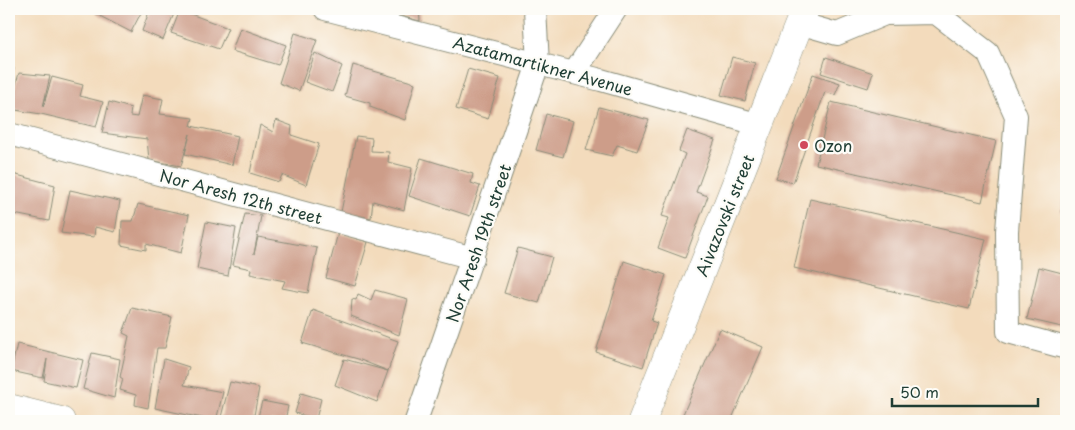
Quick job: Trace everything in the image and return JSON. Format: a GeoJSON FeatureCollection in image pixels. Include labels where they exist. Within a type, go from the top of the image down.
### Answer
{"type":"FeatureCollection","features":[{"type":"Feature","properties":{"kind":"main road","name":"Aivazovski street"},"geometry":{"type":"LineString","coordinates":[[642,421],[802,16]]}},
{"type":"Feature","properties":{"kind":"main road"},"geometry":{"type":"LineString","coordinates":[[9,408],[61,421]]}},
{"type":"Feature","properties":{"kind":"street","name":"Azatamartikner Avenue"},"geometry":{"type":"LineString","coordinates":[[325,9],[574,73],[760,125]]}},
{"type":"Feature","properties":{"kind":"street"},"geometry":{"type":"LineString","coordinates":[[535,9],[538,64]]}},
{"type":"Feature","properties":{"kind":"street"},"geometry":{"type":"LineString","coordinates":[[574,73],[616,9]]}},
{"type":"Feature","properties":{"kind":"street"},"geometry":{"type":"LineString","coordinates":[[802,16],[837,34],[885,14],[936,13],[988,53],[1016,116],[1007,231],[1008,332],[1066,348]]}},
{"type":"Feature","properties":{"kind":"street","name":"Nor Aresh 19th street"},"geometry":{"type":"LineString","coordinates":[[416,421],[538,64]]}},
{"type":"Feature","properties":{"kind":"street","name":"Nor Aresh 12th street"},"geometry":{"type":"LineString","coordinates":[[9,134],[473,258]]}},
{"type":"Feature","properties":{"kind":"building"},"geometry":{"type":"Polygon","coordinates":[[[99,9],[143,9],[131,32],[96,14],[99,9]]]}},
{"type":"Feature","properties":{"kind":"building"},"geometry":{"type":"Polygon","coordinates":[[[150,9],[176,9],[163,40],[142,31],[150,9]]]}},
{"type":"Feature","properties":{"kind":"building"},"geometry":{"type":"Polygon","coordinates":[[[388,9],[419,9],[420,21],[388,13],[388,9]]]}},
{"type":"Feature","properties":{"kind":"building"},"geometry":{"type":"Polygon","coordinates":[[[180,10],[228,28],[219,49],[171,33],[180,10]]]}},
{"type":"Feature","properties":{"kind":"building"},"geometry":{"type":"Polygon","coordinates":[[[240,28],[286,45],[278,65],[232,51],[240,28]]]}},
{"type":"Feature","properties":{"kind":"building"},"geometry":{"type":"Polygon","coordinates":[[[295,33],[317,40],[299,91],[279,83],[295,33]]]}},
{"type":"Feature","properties":{"kind":"building"},"geometry":{"type":"Polygon","coordinates":[[[315,53],[342,66],[332,92],[305,82],[315,53]]]}},
{"type":"Feature","properties":{"kind":"building"},"geometry":{"type":"Polygon","coordinates":[[[732,57],[755,63],[745,101],[721,95],[732,57]]]}},
{"type":"Feature","properties":{"kind":"building"},"geometry":{"type":"Polygon","coordinates":[[[826,57],[873,73],[868,88],[821,73],[826,57]]]}},
{"type":"Feature","properties":{"kind":"building"},"geometry":{"type":"Polygon","coordinates":[[[353,65],[415,83],[405,120],[370,107],[370,103],[345,96],[353,65]]]}},
{"type":"Feature","properties":{"kind":"building"},"geometry":{"type":"Polygon","coordinates":[[[9,66],[14,68],[10,93],[9,93],[9,66]]]}},
{"type":"Feature","properties":{"kind":"building"},"geometry":{"type":"Polygon","coordinates":[[[468,69],[500,78],[488,119],[456,109],[468,69]]]}},
{"type":"Feature","properties":{"kind":"building"},"geometry":{"type":"Polygon","coordinates":[[[19,73],[50,76],[43,107],[52,77],[83,85],[80,96],[103,102],[96,127],[41,114],[9,109],[19,73]]]}},
{"type":"Feature","properties":{"kind":"building"},"geometry":{"type":"Polygon","coordinates":[[[813,74],[840,83],[835,95],[825,92],[793,183],[776,178],[813,74]]]}},
{"type":"Feature","properties":{"kind":"building"},"geometry":{"type":"Polygon","coordinates":[[[142,95],[163,99],[160,114],[193,118],[191,126],[238,136],[232,165],[185,154],[190,134],[181,166],[149,160],[147,139],[102,133],[109,102],[131,108],[130,116],[137,117],[142,95]]]}},
{"type":"Feature","properties":{"kind":"building"},"geometry":{"type":"Polygon","coordinates":[[[831,102],[996,141],[982,202],[816,164],[831,102]]]}},
{"type":"Feature","properties":{"kind":"building"},"geometry":{"type":"Polygon","coordinates":[[[599,107],[649,120],[637,151],[617,145],[612,156],[586,150],[599,107]]]}},
{"type":"Feature","properties":{"kind":"building"},"geometry":{"type":"Polygon","coordinates":[[[546,114],[573,121],[563,157],[536,150],[546,114]]]}},
{"type":"Feature","properties":{"kind":"building"},"geometry":{"type":"Polygon","coordinates":[[[276,120],[292,126],[291,135],[319,144],[306,185],[282,175],[279,182],[250,173],[260,125],[273,132],[276,120]]]}},
{"type":"Feature","properties":{"kind":"building"},"geometry":{"type":"Polygon","coordinates":[[[687,130],[715,140],[696,192],[708,196],[685,258],[658,248],[669,218],[662,216],[685,154],[679,151],[687,130]]]}},
{"type":"Feature","properties":{"kind":"building"},"geometry":{"type":"Polygon","coordinates":[[[356,136],[372,138],[371,151],[389,152],[388,162],[412,168],[404,210],[373,201],[371,218],[341,212],[356,136]]]}},
{"type":"Feature","properties":{"kind":"building"},"geometry":{"type":"Polygon","coordinates":[[[421,158],[473,174],[471,183],[480,186],[470,216],[409,196],[421,158]]]}},
{"type":"Feature","properties":{"kind":"building"},"geometry":{"type":"Polygon","coordinates":[[[9,173],[55,185],[49,221],[9,213],[9,173]]]}},
{"type":"Feature","properties":{"kind":"building"},"geometry":{"type":"Polygon","coordinates":[[[70,190],[120,201],[115,232],[95,227],[94,237],[61,233],[70,190]]]}},
{"type":"Feature","properties":{"kind":"building"},"geometry":{"type":"Polygon","coordinates":[[[1066,192],[1066,214],[1061,212],[1066,192]]]}},
{"type":"Feature","properties":{"kind":"building"},"geometry":{"type":"Polygon","coordinates":[[[810,199],[986,239],[969,309],[794,268],[810,199]]]}},
{"type":"Feature","properties":{"kind":"building"},"geometry":{"type":"Polygon","coordinates":[[[138,204],[189,215],[181,253],[146,244],[146,250],[121,245],[122,221],[133,221],[138,204]]]}},
{"type":"Feature","properties":{"kind":"building"},"geometry":{"type":"Polygon","coordinates":[[[245,214],[261,216],[254,254],[258,237],[317,248],[308,293],[282,288],[285,281],[250,274],[251,269],[233,265],[245,214]]]}},
{"type":"Feature","properties":{"kind":"building"},"geometry":{"type":"Polygon","coordinates":[[[206,222],[236,228],[228,276],[197,269],[206,222]]]}},
{"type":"Feature","properties":{"kind":"building"},"geometry":{"type":"Polygon","coordinates":[[[338,233],[368,242],[355,286],[326,278],[338,233]]]}},
{"type":"Feature","properties":{"kind":"building"},"geometry":{"type":"Polygon","coordinates":[[[518,248],[552,257],[539,303],[504,293],[518,248]]]}},
{"type":"Feature","properties":{"kind":"building"},"geometry":{"type":"Polygon","coordinates":[[[624,261],[666,275],[651,321],[657,323],[643,367],[596,352],[624,261]]]}},
{"type":"Feature","properties":{"kind":"building"},"geometry":{"type":"Polygon","coordinates":[[[1039,267],[1066,274],[1066,328],[1027,319],[1039,267]]]}},
{"type":"Feature","properties":{"kind":"building"},"geometry":{"type":"Polygon","coordinates":[[[375,290],[408,299],[399,335],[351,316],[352,299],[356,300],[358,294],[371,300],[375,290]]]}},
{"type":"Feature","properties":{"kind":"building"},"geometry":{"type":"Polygon","coordinates":[[[132,308],[172,317],[165,348],[157,348],[148,408],[135,405],[136,395],[120,390],[123,379],[120,377],[129,336],[123,333],[132,308]]]}},
{"type":"Feature","properties":{"kind":"building"},"geometry":{"type":"Polygon","coordinates":[[[313,310],[398,341],[388,371],[358,359],[302,343],[313,310]]]}},
{"type":"Feature","properties":{"kind":"building"},"geometry":{"type":"Polygon","coordinates":[[[720,329],[763,347],[731,421],[680,421],[720,329]]]}},
{"type":"Feature","properties":{"kind":"building"},"geometry":{"type":"Polygon","coordinates":[[[17,344],[83,360],[76,388],[44,381],[47,359],[43,378],[11,371],[17,344]]]}},
{"type":"Feature","properties":{"kind":"building"},"geometry":{"type":"Polygon","coordinates":[[[92,353],[120,359],[114,398],[83,389],[92,353]]]}},
{"type":"Feature","properties":{"kind":"building"},"geometry":{"type":"Polygon","coordinates":[[[164,359],[189,367],[184,385],[223,392],[216,421],[155,408],[164,359]]]}},
{"type":"Feature","properties":{"kind":"building"},"geometry":{"type":"Polygon","coordinates":[[[344,359],[388,371],[377,402],[335,385],[344,359]]]}},
{"type":"Feature","properties":{"kind":"building"},"geometry":{"type":"Polygon","coordinates":[[[230,382],[259,388],[253,421],[220,421],[230,382]]]}},
{"type":"Feature","properties":{"kind":"building"},"geometry":{"type":"Polygon","coordinates":[[[301,393],[321,399],[316,419],[295,413],[301,393]]]}},
{"type":"Feature","properties":{"kind":"building"},"geometry":{"type":"Polygon","coordinates":[[[262,401],[288,406],[285,421],[257,421],[262,401]]]}},
{"type":"Feature","properties":{"kind":"place","name":"Ozon"},"geometry":{"type":"Point","coordinates":[804,145]}}]}
